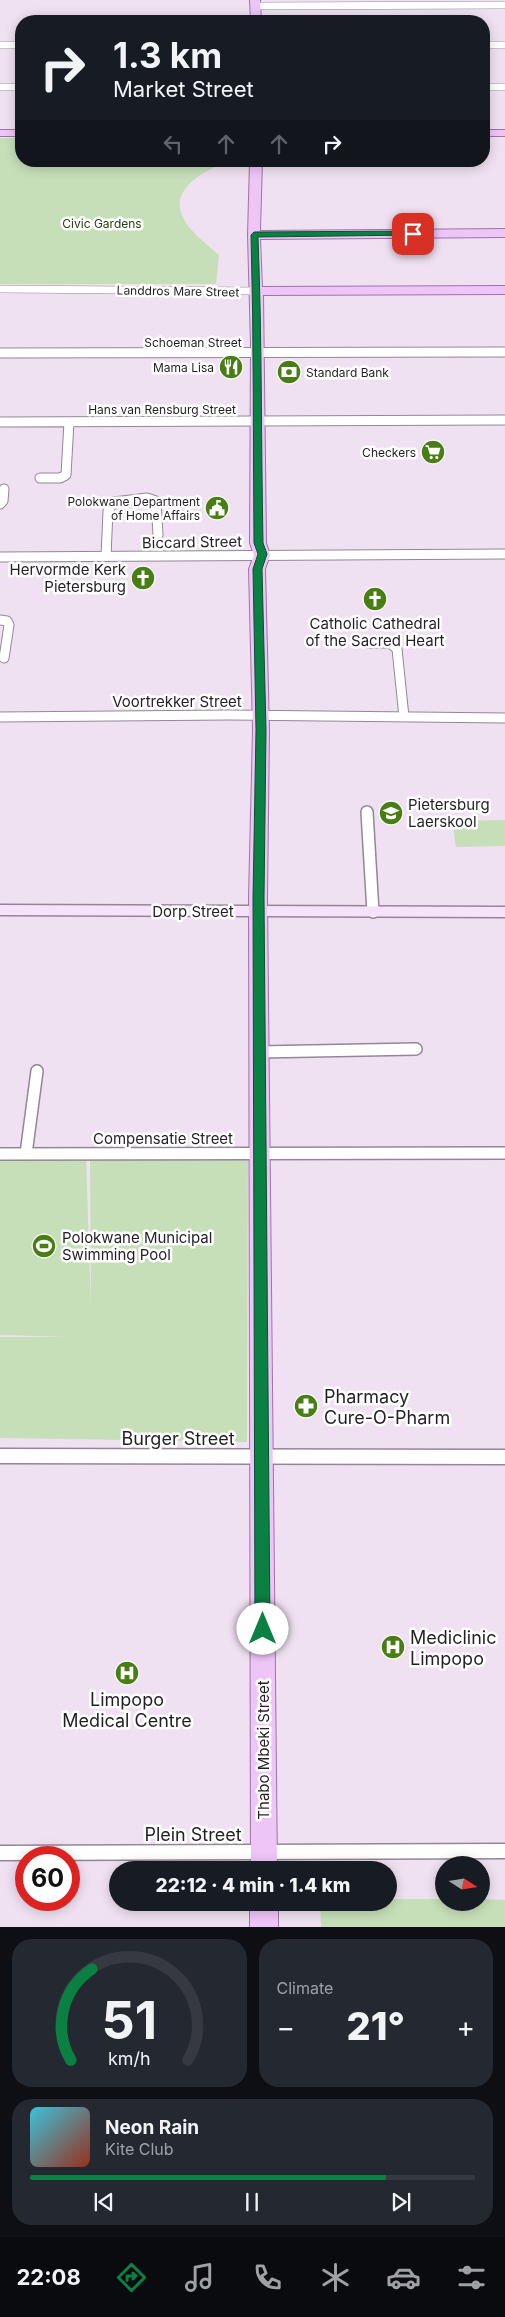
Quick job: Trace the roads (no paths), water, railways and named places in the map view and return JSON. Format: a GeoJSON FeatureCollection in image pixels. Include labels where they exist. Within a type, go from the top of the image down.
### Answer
{"type":"FeatureCollection","features":[{"type":"Feature","properties":{"kind":"main road"},"geometry":{"type":"LineString","coordinates":[[0,132],[15,133]]}},
{"type":"Feature","properties":{"kind":"main road"},"geometry":{"type":"LineString","coordinates":[[490,132],[505,132]]}},
{"type":"Feature","properties":{"kind":"main road","name":"Thabo Mbeki Street"},"geometry":{"type":"LineString","coordinates":[[256,167],[254,235],[257,291],[258,543],[262,554],[257,569],[261,716],[258,912],[264,1861]]}},
{"type":"Feature","properties":{"kind":"main road"},"geometry":{"type":"LineString","coordinates":[[254,235],[505,233]]}},
{"type":"Feature","properties":{"kind":"main road","name":"Landdros Mare Street"},"geometry":{"type":"LineString","coordinates":[[257,291],[505,290]]}},
{"type":"Feature","properties":{"kind":"main road"},"geometry":{"type":"LineString","coordinates":[[264,1911],[264,1927]]}},
{"type":"Feature","properties":{"kind":"street"},"geometry":{"type":"LineString","coordinates":[[255,3],[505,5]]}},
{"type":"Feature","properties":{"kind":"street"},"geometry":{"type":"LineString","coordinates":[[0,45],[15,45]]}},
{"type":"Feature","properties":{"kind":"street"},"geometry":{"type":"LineString","coordinates":[[490,45],[505,45]]}},
{"type":"Feature","properties":{"kind":"street"},"geometry":{"type":"LineString","coordinates":[[0,87],[15,87]]}},
{"type":"Feature","properties":{"kind":"street"},"geometry":{"type":"LineString","coordinates":[[490,87],[505,87]]}},
{"type":"Feature","properties":{"kind":"street","name":"Landdros Mare Street"},"geometry":{"type":"LineString","coordinates":[[0,289],[257,291]]}},
{"type":"Feature","properties":{"kind":"street","name":"Schoeman Street"},"geometry":{"type":"LineString","coordinates":[[0,353],[257,354],[505,352]]}},
{"type":"Feature","properties":{"kind":"street","name":"Hans van Rensburg Street"},"geometry":{"type":"LineString","coordinates":[[0,422],[505,420]]}},
{"type":"Feature","properties":{"kind":"street"},"geometry":{"type":"LineString","coordinates":[[40,478],[60,478],[66,475],[69,422]]}},
{"type":"Feature","properties":{"kind":"street"},"geometry":{"type":"LineString","coordinates":[[0,504],[3,501],[4,489]]}},
{"type":"Feature","properties":{"kind":"street"},"geometry":{"type":"LineString","coordinates":[[106,556],[108,511],[114,502],[147,498],[156,501],[158,508],[158,535]]}},
{"type":"Feature","properties":{"kind":"street","name":"Biccard Street"},"geometry":{"type":"LineString","coordinates":[[0,557],[505,554]]}},
{"type":"Feature","properties":{"kind":"street"},"geometry":{"type":"LineString","coordinates":[[0,620],[7,621],[8,624],[4,658]]}},
{"type":"Feature","properties":{"kind":"street"},"geometry":{"type":"LineString","coordinates":[[367,643],[390,644],[397,648],[404,717]]}},
{"type":"Feature","properties":{"kind":"street","name":"Voortrekker Street"},"geometry":{"type":"LineString","coordinates":[[0,717],[261,716],[505,718]]}},
{"type":"Feature","properties":{"kind":"street"},"geometry":{"type":"LineString","coordinates":[[367,812],[373,912]]}},
{"type":"Feature","properties":{"kind":"street","name":"Dorp Street"},"geometry":{"type":"LineString","coordinates":[[0,910],[505,912]]}},
{"type":"Feature","properties":{"kind":"street"},"geometry":{"type":"LineString","coordinates":[[259,1052],[416,1049]]}},
{"type":"Feature","properties":{"kind":"street"},"geometry":{"type":"LineString","coordinates":[[26,1154],[37,1071]]}},
{"type":"Feature","properties":{"kind":"street","name":"Compensatie Street"},"geometry":{"type":"LineString","coordinates":[[0,1154],[505,1153]]}},
{"type":"Feature","properties":{"kind":"street","name":"Burger Street"},"geometry":{"type":"LineString","coordinates":[[0,1456],[505,1457]]}},
{"type":"Feature","properties":{"kind":"street","name":"Plein Street"},"geometry":{"type":"LineString","coordinates":[[286,1861],[505,1851]]}},
{"type":"Feature","properties":{"kind":"street","name":"Plein Street"},"geometry":{"type":"LineString","coordinates":[[0,1853],[235,1861]]}},
{"type":"Feature","properties":{"kind":"place","name":"Mama Lisa"},"geometry":{"type":"Point","coordinates":[231,367]}},
{"type":"Feature","properties":{"kind":"place","name":"Standard Bank"},"geometry":{"type":"Point","coordinates":[289,372]}},
{"type":"Feature","properties":{"kind":"place","name":"Checkers"},"geometry":{"type":"Point","coordinates":[433,452]}},
{"type":"Feature","properties":{"kind":"place","name":"Polokwane Department of Home Affairs"},"geometry":{"type":"Point","coordinates":[217,508]}},
{"type":"Feature","properties":{"kind":"place","name":"Hervormde Kerk Pietersburg"},"geometry":{"type":"Point","coordinates":[143,578]}},
{"type":"Feature","properties":{"kind":"place","name":"Catholic Cathedral of the Sacred Heart"},"geometry":{"type":"Point","coordinates":[375,599]}},
{"type":"Feature","properties":{"kind":"place","name":"Pietersburg Laerskool"},"geometry":{"type":"Point","coordinates":[391,813]}},
{"type":"Feature","properties":{"kind":"place","name":"Polokwane Municipal Swimming Pool"},"geometry":{"type":"Point","coordinates":[44,1246]}},
{"type":"Feature","properties":{"kind":"place","name":"Pharmacy Cure-O-Pharm"},"geometry":{"type":"Point","coordinates":[306,1406]}},
{"type":"Feature","properties":{"kind":"place","name":"Mediclinic Limpopo"},"geometry":{"type":"Point","coordinates":[393,1647]}},
{"type":"Feature","properties":{"kind":"place","name":"Limpopo Medical Centre"},"geometry":{"type":"Point","coordinates":[127,1673]}},
{"type":"Feature","properties":{"kind":"park label","name":"Civic Gardens"},"geometry":{"type":"Point","coordinates":[102,223]}}]}
